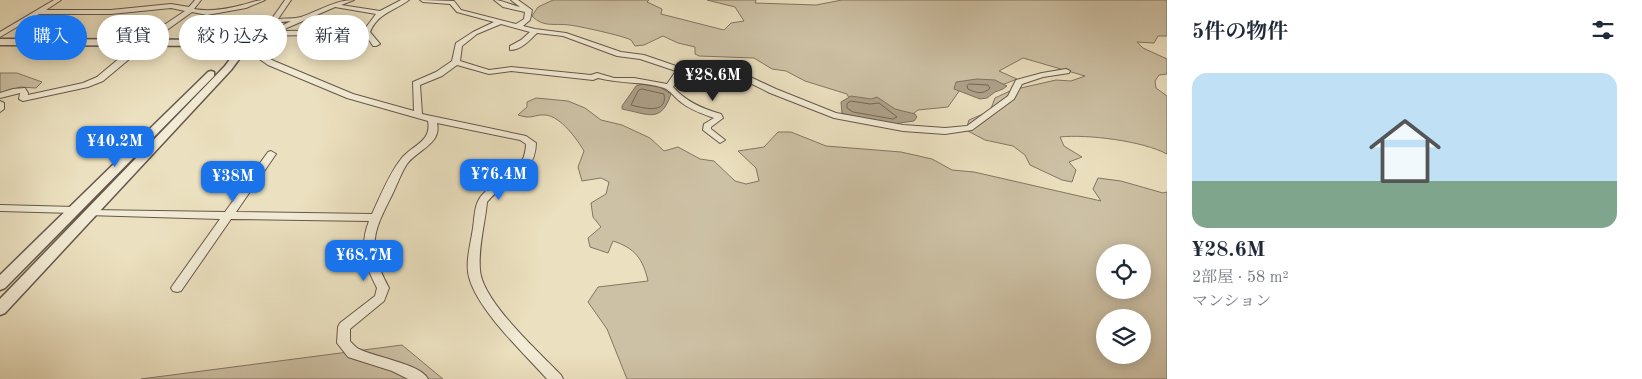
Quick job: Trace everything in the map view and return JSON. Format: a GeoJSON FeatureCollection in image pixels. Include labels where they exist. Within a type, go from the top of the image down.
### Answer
{"type":"FeatureCollection","features":[{"type":"Feature","properties":{"kind":"street"},"geometry":{"type":"LineString","coordinates":[[0,36],[58,0]]}},
{"type":"Feature","properties":{"kind":"street"},"geometry":{"type":"LineString","coordinates":[[169,25],[190,10],[198,0]]}},
{"type":"Feature","properties":{"kind":"street"},"geometry":{"type":"LineString","coordinates":[[37,12],[111,12],[171,6],[207,13],[244,7],[262,0]]}},
{"type":"Feature","properties":{"kind":"street"},"geometry":{"type":"LineString","coordinates":[[277,15],[288,0]]}},
{"type":"Feature","properties":{"kind":"street"},"geometry":{"type":"LineString","coordinates":[[311,15],[351,0]]}},
{"type":"Feature","properties":{"kind":"street"},"geometry":{"type":"LineString","coordinates":[[369,28],[371,21],[381,13],[406,0]]}},
{"type":"Feature","properties":{"kind":"street"},"geometry":{"type":"LineString","coordinates":[[423,0],[452,2],[459,10],[535,30],[564,34],[620,54],[659,62],[680,70],[704,75],[743,77],[821,110],[852,120],[903,128],[945,131],[969,128],[1011,97],[1019,82],[1042,75],[1066,71]]}},
{"type":"Feature","properties":{"kind":"street"},"geometry":{"type":"LineString","coordinates":[[497,0],[505,6],[528,10]]}},
{"type":"Feature","properties":{"kind":"street"},"geometry":{"type":"LineString","coordinates":[[514,0],[529,10],[527,20],[518,26]]}},
{"type":"Feature","properties":{"kind":"street"},"geometry":{"type":"LineString","coordinates":[[324,9],[347,7],[381,13]]}},
{"type":"Feature","properties":{"kind":"street"},"geometry":{"type":"LineString","coordinates":[[418,115],[416,84],[439,74],[456,62],[459,45],[475,33],[501,22]]}},
{"type":"Feature","properties":{"kind":"street"},"geometry":{"type":"LineString","coordinates":[[513,48],[524,42],[535,30]]}},
{"type":"Feature","properties":{"kind":"street"},"geometry":{"type":"LineString","coordinates":[[369,34],[376,44]]}},
{"type":"Feature","properties":{"kind":"street"},"geometry":{"type":"LineString","coordinates":[[0,42],[97,43]]}},
{"type":"Feature","properties":{"kind":"street"},"geometry":{"type":"LineString","coordinates":[[0,96],[22,90],[24,93],[23,100],[85,85],[100,78],[122,60]]}},
{"type":"Feature","properties":{"kind":"street"},"geometry":{"type":"LineString","coordinates":[[0,284],[227,60]]}},
{"type":"Feature","properties":{"kind":"street"},"geometry":{"type":"LineString","coordinates":[[0,308],[234,60]]}},
{"type":"Feature","properties":{"kind":"street"},"geometry":{"type":"LineString","coordinates":[[266,60],[350,96],[432,119],[523,138],[531,143],[532,150],[529,162],[513,179],[487,194],[482,201],[475,276],[484,299],[556,379]]}},
{"type":"Feature","properties":{"kind":"street"},"geometry":{"type":"LineString","coordinates":[[456,62],[490,72],[511,69],[593,78],[597,75],[614,80],[634,80],[669,87],[675,95],[691,106],[718,116],[719,118],[707,126],[707,130],[720,140]]}},
{"type":"Feature","properties":{"kind":"street"},"geometry":{"type":"LineString","coordinates":[[669,87],[680,70]]}},
{"type":"Feature","properties":{"kind":"street"},"geometry":{"type":"LineString","coordinates":[[0,104],[0,109]]}},
{"type":"Feature","properties":{"kind":"street"},"geometry":{"type":"LineString","coordinates":[[421,379],[396,366],[353,353],[344,342],[344,327],[380,298],[383,288],[372,268],[369,233],[405,160],[433,135],[435,128],[432,119]]}},
{"type":"Feature","properties":{"kind":"street"},"geometry":{"type":"LineString","coordinates":[[177,288],[271,154]]}},
{"type":"Feature","properties":{"kind":"street"},"geometry":{"type":"LineString","coordinates":[[0,208],[74,210]]}},
{"type":"Feature","properties":{"kind":"street"},"geometry":{"type":"LineString","coordinates":[[91,213],[375,218]]}},
{"type":"Feature","properties":{"kind":"shaded area"},"geometry":{"type":"Polygon","coordinates":[[[553,0],[649,0],[647,2],[662,9],[661,14],[724,30],[731,23],[744,21],[735,7],[707,0],[756,0],[755,3],[816,5],[842,0],[1167,0],[1167,36],[1158,36],[1154,43],[1137,42],[1143,48],[1167,59],[1167,74],[1159,75],[1155,81],[1156,88],[1167,96],[1167,154],[1157,149],[1130,142],[1071,136],[1060,137],[1064,146],[1082,157],[1069,162],[1076,170],[1072,182],[1062,180],[1030,165],[1025,155],[1013,146],[985,140],[966,130],[969,120],[990,111],[995,98],[1012,90],[1056,80],[1071,81],[1085,76],[1023,58],[999,71],[1017,79],[1002,85],[962,87],[948,107],[918,110],[910,116],[849,98],[847,94],[805,81],[786,71],[772,69],[754,58],[699,56],[695,54],[695,47],[678,43],[663,36],[644,45],[635,46],[631,40],[620,36],[574,26],[545,24],[532,16],[538,7],[553,0]]]}},
{"type":"Feature","properties":{"kind":"shaded area"},"geometry":{"type":"Polygon","coordinates":[[[0,73],[17,73],[42,82],[36,88],[20,87],[0,94],[0,73]]]}},
{"type":"Feature","properties":{"kind":"shaded area"},"geometry":{"type":"Polygon","coordinates":[[[536,98],[568,101],[585,108],[601,120],[622,125],[650,138],[664,151],[678,147],[700,159],[714,161],[735,181],[746,184],[759,181],[756,168],[738,151],[764,147],[778,132],[791,132],[826,146],[901,152],[932,159],[952,170],[974,172],[1101,201],[1093,189],[1098,178],[1121,181],[1163,193],[1167,192],[1167,379],[627,379],[607,329],[588,302],[598,287],[648,281],[644,266],[637,255],[627,247],[613,241],[608,253],[590,247],[588,238],[601,227],[593,217],[591,203],[606,194],[609,182],[601,178],[582,181],[578,167],[584,151],[577,141],[563,124],[552,117],[546,115],[527,117],[518,115],[527,107],[527,102],[536,98]]]}},
{"type":"Feature","properties":{"kind":"shaded area"},"geometry":{"type":"Polygon","coordinates":[[[402,345],[443,379],[141,379],[402,345]]]}},
{"type":"Feature","properties":{"kind":"water"},"geometry":{"type":"Polygon","coordinates":[[[977,79],[995,80],[1007,86],[987,98],[980,99],[954,89],[956,82],[977,79]]]}},
{"type":"Feature","properties":{"kind":"water"},"geometry":{"type":"Polygon","coordinates":[[[642,84],[658,86],[671,94],[663,110],[652,115],[622,109],[622,106],[636,86],[642,84]]]}},
{"type":"Feature","properties":{"kind":"water"},"geometry":{"type":"Polygon","coordinates":[[[851,96],[871,99],[877,97],[895,109],[915,114],[917,117],[914,121],[893,124],[852,117],[842,113],[841,102],[851,96]]]}}]}
